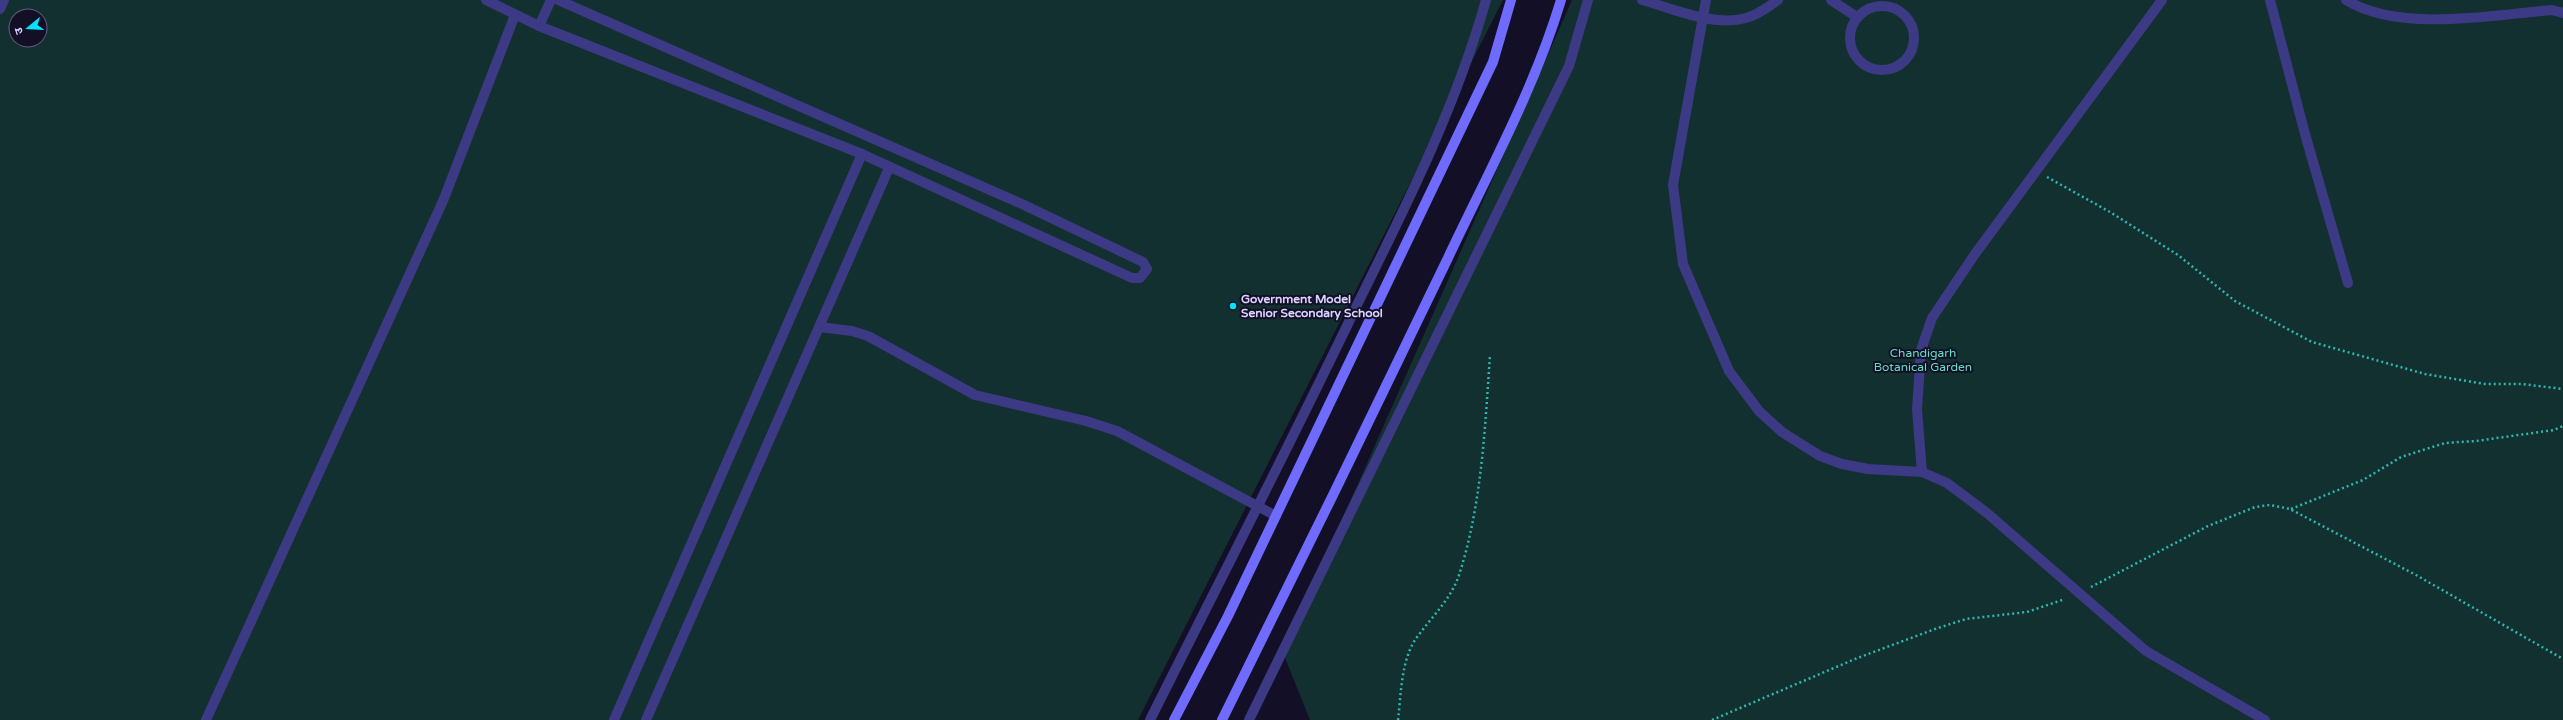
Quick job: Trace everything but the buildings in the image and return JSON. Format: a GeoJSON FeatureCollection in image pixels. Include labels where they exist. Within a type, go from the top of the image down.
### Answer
{"type":"FeatureCollection","features":[{"type":"Feature","properties":{"kind":"main road"},"geometry":{"type":"LineString","coordinates":[[1174,720],[1228,616],[1493,62],[1511,0]]}},
{"type":"Feature","properties":{"kind":"main road"},"geometry":{"type":"LineString","coordinates":[[1222,720],[1342,479],[1502,143],[1540,62],[1561,0]]}},
{"type":"Feature","properties":{"kind":"street"},"geometry":{"type":"LineString","coordinates":[[0,9],[4,0]]}},
{"type":"Feature","properties":{"kind":"street"},"geometry":{"type":"LineString","coordinates":[[486,0],[539,26],[862,154],[889,168],[1132,278],[1140,278],[1145,273],[1146,269],[1143,262],[1022,204],[558,0]]}},
{"type":"Feature","properties":{"kind":"street"},"geometry":{"type":"LineString","coordinates":[[539,26],[551,0]]}},
{"type":"Feature","properties":{"kind":"street"},"geometry":{"type":"LineString","coordinates":[[1150,720],[1258,506],[1426,163],[1463,73],[1486,0]]}},
{"type":"Feature","properties":{"kind":"street"},"geometry":{"type":"LineString","coordinates":[[1249,720],[1569,66],[1588,0]]}},
{"type":"Feature","properties":{"kind":"street"},"geometry":{"type":"LineString","coordinates":[[1642,0],[1702,17],[1732,21],[1747,18],[1778,0]]}},
{"type":"Feature","properties":{"kind":"street"},"geometry":{"type":"LineString","coordinates":[[1706,0],[1673,185],[1682,264],[1729,371],[1759,411],[1782,432],[1820,456],[1842,464],[1868,469],[1922,472],[1947,483],[1987,513],[2146,651],[2265,720]]}},
{"type":"Feature","properties":{"kind":"street"},"geometry":{"type":"LineString","coordinates":[[1831,0],[1857,17]]}},
{"type":"Feature","properties":{"kind":"street"},"geometry":{"type":"LineString","coordinates":[[1922,472],[1917,409],[1921,350],[1932,318],[1975,254],[2162,0]]}},
{"type":"Feature","properties":{"kind":"street"},"geometry":{"type":"LineString","coordinates":[[2270,0],[2305,134],[2348,283]]}},
{"type":"Feature","properties":{"kind":"street"},"geometry":{"type":"LineString","coordinates":[[2346,0],[2389,17],[2428,19],[2552,10],[2563,12]]}},
{"type":"Feature","properties":{"kind":"street"},"geometry":{"type":"LineString","coordinates":[[1876,6],[1888,6],[1898,9],[1907,16],[1914,32],[1913,48],[1908,58],[1891,69],[1881,70],[1862,63],[1855,55],[1850,36],[1857,17],[1876,6]]}},
{"type":"Feature","properties":{"kind":"street"},"geometry":{"type":"LineString","coordinates":[[206,720],[443,202],[515,14]]}},
{"type":"Feature","properties":{"kind":"street"},"geometry":{"type":"LineString","coordinates":[[614,720],[862,154]]}},
{"type":"Feature","properties":{"kind":"street"},"geometry":{"type":"LineString","coordinates":[[646,720],[889,168]]}},
{"type":"Feature","properties":{"kind":"street"},"geometry":{"type":"LineString","coordinates":[[819,327],[852,331],[868,336],[975,395],[1086,421],[1117,431],[1276,516]]}},
{"type":"Feature","properties":{"kind":"path"},"geometry":{"type":"LineString","coordinates":[[2036,171],[2110,212],[2178,255],[2235,301],[2312,342],[2424,374],[2485,384],[2522,384],[2563,389]]}},
{"type":"Feature","properties":{"kind":"path"},"geometry":{"type":"LineString","coordinates":[[1398,720],[1405,668],[1414,641],[1452,591],[1460,572],[1478,493],[1490,355]]}},
{"type":"Feature","properties":{"kind":"path"},"geometry":{"type":"LineString","coordinates":[[2290,509],[2363,480],[2401,457],[2445,443],[2476,441],[2546,431],[2563,426]]}},
{"type":"Feature","properties":{"kind":"path"},"geometry":{"type":"LineString","coordinates":[[1712,720],[1855,659],[1935,629],[1966,619],[2027,612],[2079,593],[2208,526],[2255,507],[2270,505],[2290,509],[2416,575],[2563,659]]}},
{"type":"Feature","properties":{"kind":"green space"},"geometry":{"type":"Polygon","coordinates":[[[0,0],[1503,0],[1138,720],[0,720],[0,0]]]}},
{"type":"Feature","properties":{"kind":"green space","name":"Chandigarh Botanical Garden"},"geometry":{"type":"Polygon","coordinates":[[[1572,0],[2563,0],[2563,720],[1310,720],[1283,653],[1572,0]]]}},
{"type":"Feature","properties":{"kind":"place","name":"Government Model Senior Secondary School"},"geometry":{"type":"Point","coordinates":[1233,306]}}]}
